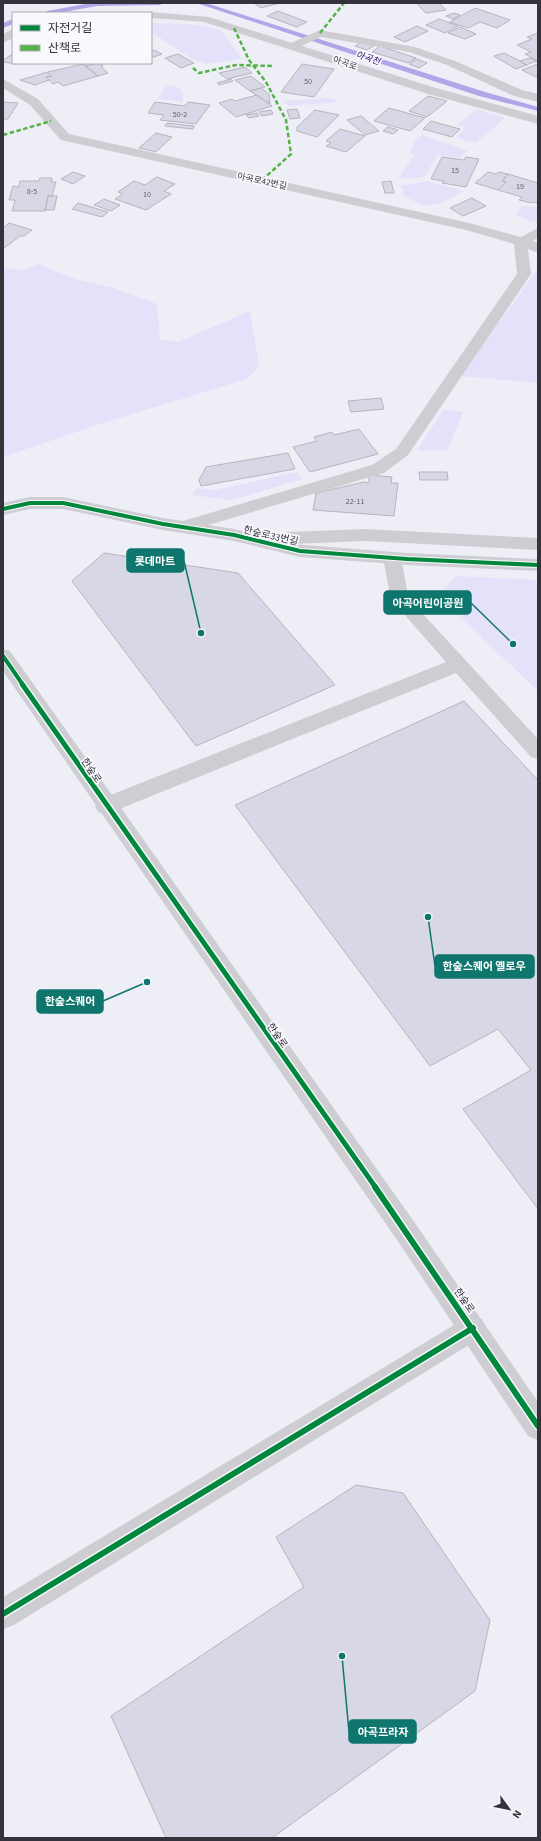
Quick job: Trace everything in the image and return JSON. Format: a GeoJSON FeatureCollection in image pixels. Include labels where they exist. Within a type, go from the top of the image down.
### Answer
{"type":"FeatureCollection","features":[{"type":"Feature","properties":{"kind":"street","name":"아곡로"},"geometry":{"type":"LineString","coordinates":[[152,15],[205,19],[432,91],[538,120]]}},
{"type":"Feature","properties":{"kind":"street","name":"한숲로33번길"},"geometry":{"type":"LineString","coordinates":[[3,509],[30,503],[63,503],[182,527],[257,540],[300,551],[392,558],[538,565]]}},
{"type":"Feature","properties":{"kind":"street","name":"한숲로33번길"},"geometry":{"type":"LineString","coordinates":[[257,540],[365,536],[538,544]]}},
{"type":"Feature","properties":{"kind":"street"},"geometry":{"type":"LineString","coordinates":[[392,558],[399,595],[405,605],[457,665],[538,752]]}},
{"type":"Feature","properties":{"kind":"street","name":"한숲로"},"geometry":{"type":"LineString","coordinates":[[3,656],[105,806],[473,1328],[538,1426]]}},
{"type":"Feature","properties":{"kind":"street"},"geometry":{"type":"LineString","coordinates":[[105,806],[457,665]]}},
{"type":"Feature","properties":{"kind":"street"},"geometry":{"type":"LineString","coordinates":[[3,1614],[473,1328]]}},
{"type":"Feature","properties":{"kind":"lane"},"geometry":{"type":"LineString","coordinates":[[293,46],[320,33],[411,49],[451,63],[518,93],[538,98]]}},
{"type":"Feature","properties":{"kind":"lane","name":"아곡로42번길"},"geometry":{"type":"LineString","coordinates":[[3,83],[34,102],[65,136],[468,227],[523,242],[538,249]]}},
{"type":"Feature","properties":{"kind":"lane"},"geometry":{"type":"LineString","coordinates":[[182,527],[378,469],[402,452],[524,274],[521,243],[538,232]]}},
{"type":"Feature","properties":{"kind":"shaded area"},"geometry":{"type":"Polygon","coordinates":[[[152,23],[190,24],[221,30],[242,59],[206,64],[191,58],[152,33],[152,23]]]}},
{"type":"Feature","properties":{"kind":"shaded area"},"geometry":{"type":"Polygon","coordinates":[[[166,85],[178,87],[183,91],[183,102],[158,99],[166,85]]]}},
{"type":"Feature","properties":{"kind":"shaded area"},"geometry":{"type":"Polygon","coordinates":[[[332,98],[339,102],[289,106],[283,101],[332,98]]]}},
{"type":"Feature","properties":{"kind":"shaded area"},"geometry":{"type":"Polygon","coordinates":[[[477,109],[505,118],[476,143],[456,138],[465,127],[457,125],[477,109]]]}},
{"type":"Feature","properties":{"kind":"shaded area"},"geometry":{"type":"Polygon","coordinates":[[[422,135],[468,151],[460,158],[438,155],[424,177],[398,179],[415,154],[409,153],[415,141],[422,135]]]}},
{"type":"Feature","properties":{"kind":"shaded area"},"geometry":{"type":"Polygon","coordinates":[[[427,181],[464,191],[447,200],[433,205],[427,205],[411,200],[401,194],[404,192],[400,186],[427,181]]]}},
{"type":"Feature","properties":{"kind":"shaded area"},"geometry":{"type":"Polygon","coordinates":[[[522,206],[538,207],[538,221],[531,222],[516,215],[522,206]]]}},
{"type":"Feature","properties":{"kind":"shaded area"},"geometry":{"type":"Polygon","coordinates":[[[38,264],[79,280],[114,288],[157,304],[160,339],[178,342],[250,311],[259,366],[247,379],[103,423],[3,457],[3,268],[22,270],[38,264]]]}},
{"type":"Feature","properties":{"kind":"shaded area"},"geometry":{"type":"Polygon","coordinates":[[[538,269],[538,383],[460,376],[529,281],[538,269]]]}},
{"type":"Feature","properties":{"kind":"shaded area"},"geometry":{"type":"Polygon","coordinates":[[[444,409],[463,412],[447,451],[417,450],[444,409]]]}},
{"type":"Feature","properties":{"kind":"shaded area"},"geometry":{"type":"Polygon","coordinates":[[[297,472],[303,479],[232,500],[192,495],[197,488],[214,490],[297,472]]]}},
{"type":"Feature","properties":{"kind":"shaded area"},"geometry":{"type":"Polygon","coordinates":[[[456,576],[538,580],[538,691],[438,596],[456,576]]]}},
{"type":"Feature","properties":{"kind":"building"},"geometry":{"type":"Polygon","coordinates":[[[254,3],[280,3],[261,8],[254,3]]]}},
{"type":"Feature","properties":{"kind":"building"},"geometry":{"type":"Polygon","coordinates":[[[416,3],[439,3],[446,10],[426,13],[416,3]]]}},
{"type":"Feature","properties":{"kind":"building"},"geometry":{"type":"Polygon","coordinates":[[[475,8],[510,20],[497,28],[480,22],[468,28],[450,22],[475,8]]]}},
{"type":"Feature","properties":{"kind":"building"},"geometry":{"type":"Polygon","coordinates":[[[278,11],[307,22],[297,27],[267,16],[278,11]]]}},
{"type":"Feature","properties":{"kind":"building"},"geometry":{"type":"Polygon","coordinates":[[[454,13],[460,15],[453,19],[446,16],[454,13]]]}},
{"type":"Feature","properties":{"kind":"building"},"geometry":{"type":"Polygon","coordinates":[[[439,19],[458,26],[445,33],[426,25],[439,19]]]}},
{"type":"Feature","properties":{"kind":"building"},"geometry":{"type":"Polygon","coordinates":[[[417,26],[428,31],[405,42],[394,37],[417,26]]]}},
{"type":"Feature","properties":{"kind":"building"},"geometry":{"type":"Polygon","coordinates":[[[460,27],[476,34],[465,39],[448,33],[460,27]]]}},
{"type":"Feature","properties":{"kind":"building"},"geometry":{"type":"Polygon","coordinates":[[[538,33],[538,61],[525,54],[531,52],[517,45],[532,39],[527,37],[538,33]]]}},
{"type":"Feature","properties":{"kind":"building"},"geometry":{"type":"Polygon","coordinates":[[[363,41],[375,45],[367,50],[355,46],[363,41]]]}},
{"type":"Feature","properties":{"kind":"building"},"geometry":{"type":"Polygon","coordinates":[[[380,46],[416,58],[408,63],[372,52],[380,46]]]}},
{"type":"Feature","properties":{"kind":"building"},"geometry":{"type":"Polygon","coordinates":[[[154,50],[162,54],[152,58],[152,51],[154,50]]]}},
{"type":"Feature","properties":{"kind":"building"},"geometry":{"type":"Polygon","coordinates":[[[504,53],[526,65],[516,69],[494,56],[504,53]]]}},
{"type":"Feature","properties":{"kind":"building"},"geometry":{"type":"Polygon","coordinates":[[[178,54],[194,63],[181,68],[165,58],[178,54]]]}},
{"type":"Feature","properties":{"kind":"building"},"geometry":{"type":"Polygon","coordinates":[[[12,55],[12,63],[3,62],[3,60],[12,55]]]}},
{"type":"Feature","properties":{"kind":"building"},"geometry":{"type":"Polygon","coordinates":[[[530,58],[537,61],[526,65],[520,61],[530,58]]]}},
{"type":"Feature","properties":{"kind":"building"},"geometry":{"type":"Polygon","coordinates":[[[417,59],[427,63],[419,68],[409,64],[417,59]]]}},
{"type":"Feature","properties":{"kind":"building"},"geometry":{"type":"Polygon","coordinates":[[[83,64],[98,76],[63,86],[58,82],[53,84],[46,77],[52,76],[48,72],[83,64]]]}},
{"type":"Feature","properties":{"kind":"building"},"geometry":{"type":"Polygon","coordinates":[[[100,64],[108,73],[98,76],[85,66],[100,64]]]}},
{"type":"Feature","properties":{"kind":"building"},"geometry":{"type":"Polygon","coordinates":[[[302,64],[334,69],[314,97],[281,92],[302,64]]]}},
{"type":"Feature","properties":{"kind":"building"},"geometry":{"type":"Polygon","coordinates":[[[538,64],[538,77],[522,70],[538,64]]]}},
{"type":"Feature","properties":{"kind":"building"},"geometry":{"type":"Polygon","coordinates":[[[245,67],[252,73],[227,79],[219,73],[245,67]]]}},
{"type":"Feature","properties":{"kind":"building"},"geometry":{"type":"Polygon","coordinates":[[[48,72],[52,76],[46,77],[49,80],[35,85],[20,80],[48,72]]]}},
{"type":"Feature","properties":{"kind":"building"},"geometry":{"type":"Polygon","coordinates":[[[251,76],[265,87],[250,91],[235,80],[251,76]]]}},
{"type":"Feature","properties":{"kind":"building"},"geometry":{"type":"Polygon","coordinates":[[[231,79],[233,81],[219,85],[217,83],[231,79]]]}},
{"type":"Feature","properties":{"kind":"building"},"geometry":{"type":"Polygon","coordinates":[[[261,88],[269,94],[270,104],[250,91],[261,88]]]}},
{"type":"Feature","properties":{"kind":"building"},"geometry":{"type":"Polygon","coordinates":[[[257,95],[272,106],[236,117],[219,103],[232,99],[235,101],[257,95]]]}},
{"type":"Feature","properties":{"kind":"building"},"geometry":{"type":"Polygon","coordinates":[[[428,96],[447,101],[427,117],[409,111],[428,96]]]}},
{"type":"Feature","properties":{"kind":"building"},"geometry":{"type":"Polygon","coordinates":[[[3,102],[18,103],[8,119],[3,119],[3,102]]]}},
{"type":"Feature","properties":{"kind":"building"},"geometry":{"type":"Polygon","coordinates":[[[155,102],[185,106],[188,102],[210,105],[196,124],[160,120],[164,115],[148,113],[155,102]]]}},
{"type":"Feature","properties":{"kind":"building"},"geometry":{"type":"Polygon","coordinates":[[[389,108],[425,118],[410,131],[374,121],[389,108]]]}},
{"type":"Feature","properties":{"kind":"building"},"geometry":{"type":"Polygon","coordinates":[[[297,109],[300,118],[290,119],[287,110],[297,109]]]}},
{"type":"Feature","properties":{"kind":"building"},"geometry":{"type":"Polygon","coordinates":[[[271,110],[273,114],[262,116],[259,112],[271,110]]]}},
{"type":"Feature","properties":{"kind":"building"},"geometry":{"type":"Polygon","coordinates":[[[315,110],[339,115],[317,137],[297,131],[297,127],[315,110]]]}},
{"type":"Feature","properties":{"kind":"building"},"geometry":{"type":"Polygon","coordinates":[[[257,113],[259,116],[249,118],[246,115],[257,113]]]}},
{"type":"Feature","properties":{"kind":"building"},"geometry":{"type":"Polygon","coordinates":[[[361,116],[379,131],[365,135],[347,120],[361,116]]]}},
{"type":"Feature","properties":{"kind":"building"},"geometry":{"type":"Polygon","coordinates":[[[431,121],[460,129],[452,137],[423,129],[431,121]]]}},
{"type":"Feature","properties":{"kind":"building"},"geometry":{"type":"Polygon","coordinates":[[[167,123],[194,126],[193,129],[165,126],[167,123]]]}},
{"type":"Feature","properties":{"kind":"building"},"geometry":{"type":"Polygon","coordinates":[[[388,127],[398,130],[393,134],[383,131],[388,127]]]}},
{"type":"Feature","properties":{"kind":"building"},"geometry":{"type":"Polygon","coordinates":[[[340,129],[365,136],[346,152],[326,146],[331,143],[326,141],[340,129]]]}},
{"type":"Feature","properties":{"kind":"building"},"geometry":{"type":"Polygon","coordinates":[[[156,133],[172,137],[156,152],[139,148],[156,133]]]}},
{"type":"Feature","properties":{"kind":"building"},"geometry":{"type":"Polygon","coordinates":[[[442,157],[464,160],[466,157],[479,159],[466,187],[442,183],[444,181],[431,179],[442,157]]]}},
{"type":"Feature","properties":{"kind":"building"},"geometry":{"type":"Polygon","coordinates":[[[73,172],[85,176],[73,184],[61,179],[73,172]]]}},
{"type":"Feature","properties":{"kind":"building"},"geometry":{"type":"Polygon","coordinates":[[[488,172],[508,174],[502,181],[506,182],[498,190],[475,183],[488,172]]]}},
{"type":"Feature","properties":{"kind":"building"},"geometry":{"type":"Polygon","coordinates":[[[508,174],[538,183],[538,203],[519,200],[522,197],[498,190],[506,182],[502,181],[508,174]]]}},
{"type":"Feature","properties":{"kind":"building"},"geometry":{"type":"Polygon","coordinates":[[[157,177],[175,184],[164,191],[171,194],[146,210],[115,199],[123,194],[118,192],[134,181],[145,185],[157,177]]]}},
{"type":"Feature","properties":{"kind":"building"},"geometry":{"type":"Polygon","coordinates":[[[40,178],[52,178],[51,182],[56,182],[52,196],[48,196],[45,211],[12,211],[15,200],[9,200],[13,186],[19,187],[20,181],[39,181],[40,178]]]}},
{"type":"Feature","properties":{"kind":"building"},"geometry":{"type":"Polygon","coordinates":[[[391,181],[394,193],[385,193],[382,182],[391,181]]]}},
{"type":"Feature","properties":{"kind":"building"},"geometry":{"type":"Polygon","coordinates":[[[48,196],[57,196],[54,210],[45,210],[48,196]]]}},
{"type":"Feature","properties":{"kind":"building"},"geometry":{"type":"Polygon","coordinates":[[[472,198],[486,206],[463,216],[450,208],[472,198]]]}},
{"type":"Feature","properties":{"kind":"building"},"geometry":{"type":"Polygon","coordinates":[[[104,199],[120,205],[111,211],[94,205],[104,199]]]}},
{"type":"Feature","properties":{"kind":"building"},"geometry":{"type":"Polygon","coordinates":[[[78,203],[108,212],[102,217],[72,209],[78,203]]]}},
{"type":"Feature","properties":{"kind":"building"},"geometry":{"type":"Polygon","coordinates":[[[9,223],[32,230],[24,236],[20,236],[3,249],[3,228],[9,223]]]}},
{"type":"Feature","properties":{"kind":"building"},"geometry":{"type":"Polygon","coordinates":[[[381,398],[384,409],[351,412],[348,401],[381,398]]]}},
{"type":"Feature","properties":{"kind":"building"},"geometry":{"type":"Polygon","coordinates":[[[359,429],[378,454],[310,472],[293,447],[317,441],[314,437],[332,432],[334,435],[359,429]]]}},
{"type":"Feature","properties":{"kind":"building"},"geometry":{"type":"Polygon","coordinates":[[[288,453],[295,469],[201,486],[199,480],[206,467],[288,453]]]}},
{"type":"Feature","properties":{"kind":"building"},"geometry":{"type":"Polygon","coordinates":[[[419,472],[447,472],[448,480],[420,480],[419,472]]]}},
{"type":"Feature","properties":{"kind":"building"},"geometry":{"type":"Polygon","coordinates":[[[369,475],[392,477],[391,483],[398,483],[394,516],[313,510],[316,493],[364,482],[369,483],[369,475]]]}},
{"type":"Feature","properties":{"kind":"building"},"geometry":{"type":"Polygon","coordinates":[[[104,553],[238,573],[335,685],[196,746],[72,581],[104,553]]]}},
{"type":"Feature","properties":{"kind":"building"},"geometry":{"type":"Polygon","coordinates":[[[464,701],[538,780],[538,1209],[463,1109],[531,1070],[498,1029],[430,1066],[235,805],[464,701]]]}},
{"type":"Feature","properties":{"kind":"building"},"geometry":{"type":"Polygon","coordinates":[[[356,1485],[403,1493],[490,1620],[475,1691],[272,1838],[166,1838],[111,1716],[304,1587],[276,1537],[356,1485]]]}},
{"type":"Feature","properties":{"kind":"waterway","name":"아곡천"},"geometry":{"type":"LineString","coordinates":[[53,12],[97,4],[160,3]]}},
{"type":"Feature","properties":{"kind":"waterway","name":"아곡천"},"geometry":{"type":"LineString","coordinates":[[199,3],[482,94],[538,109]]}},
{"type":"Feature","properties":{"kind":"waterway","name":"아곡천"},"geometry":{"type":"LineString","coordinates":[[3,26],[12,22]]}},
{"type":"Feature","properties":{"kind":"marked path"},"geometry":{"type":"LineString","coordinates":[[320,33],[344,3]]}},
{"type":"Feature","properties":{"kind":"marked path"},"geometry":{"type":"LineString","coordinates":[[234,28],[249,60],[266,82],[286,120],[291,154],[261,181]]}},
{"type":"Feature","properties":{"kind":"marked path"},"geometry":{"type":"LineString","coordinates":[[193,68],[199,73],[244,64],[272,66]]}},
{"type":"Feature","properties":{"kind":"marked path"},"geometry":{"type":"LineString","coordinates":[[3,135],[51,121]]}},
{"type":"Feature","properties":{"kind":"cycle path"},"geometry":{"type":"LineString","coordinates":[[3,509],[30,503],[63,503],[163,524],[234,535],[300,551],[407,559],[538,565]]}},
{"type":"Feature","properties":{"kind":"cycle path"},"geometry":{"type":"LineString","coordinates":[[3,656],[406,1232],[538,1426]]}},
{"type":"Feature","properties":{"kind":"cycle path"},"geometry":{"type":"LineString","coordinates":[[3,1614],[473,1328]]}},
{"type":"Feature","properties":{"kind":"place","name":"롯데마트"},"geometry":{"type":"Point","coordinates":[201,633]}},
{"type":"Feature","properties":{"kind":"place","name":"아곡어린이공원"},"geometry":{"type":"Point","coordinates":[513,644]}},
{"type":"Feature","properties":{"kind":"place","name":"한숲스퀘어 옐로우"},"geometry":{"type":"Point","coordinates":[428,917]}},
{"type":"Feature","properties":{"kind":"place","name":"한숲스퀘어"},"geometry":{"type":"Point","coordinates":[147,982]}},
{"type":"Feature","properties":{"kind":"place","name":"아곡프라자"},"geometry":{"type":"Point","coordinates":[342,1656]}}]}
